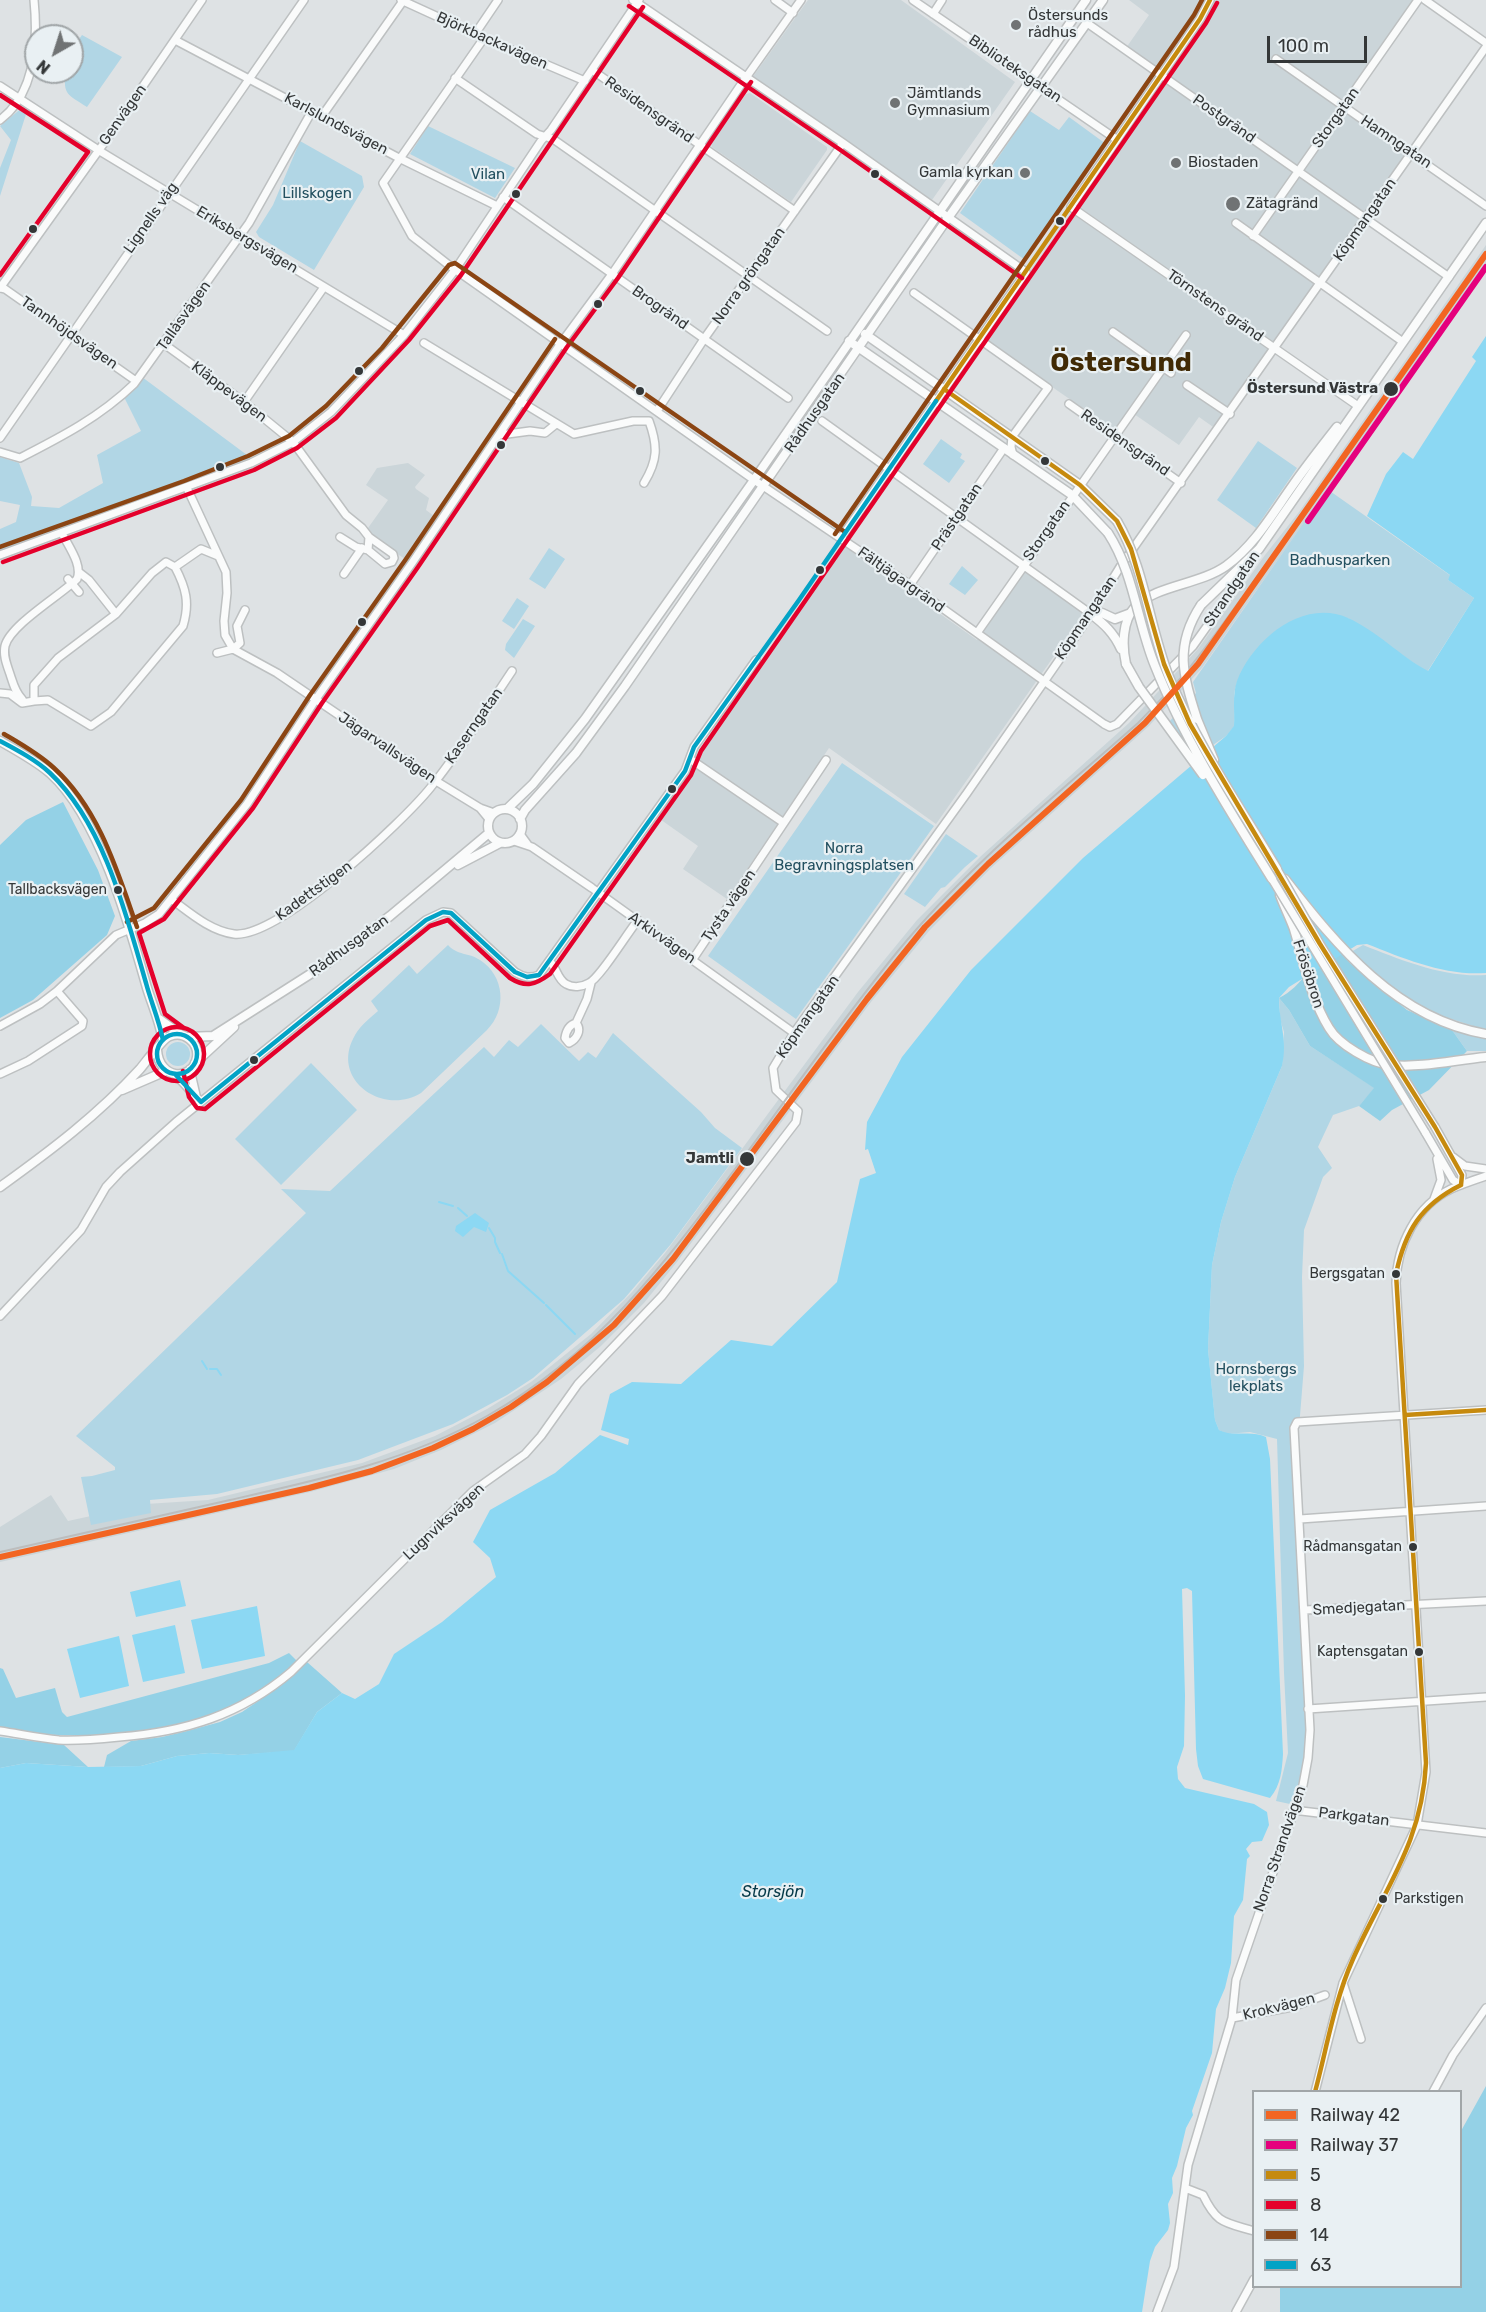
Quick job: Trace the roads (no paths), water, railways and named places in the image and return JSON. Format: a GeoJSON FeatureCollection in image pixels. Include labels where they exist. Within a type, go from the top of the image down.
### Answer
{"type":"FeatureCollection","features":[{"type":"Feature","properties":{"kind":"main road","name":"Rådhusgatan"},"geometry":{"type":"LineString","coordinates":[[507,810],[533,784],[585,719],[754,480],[1086,0]]}},
{"type":"Feature","properties":{"kind":"main road","name":"Rådhusgatan"},"geometry":{"type":"LineString","coordinates":[[520,819],[525,810],[576,753],[625,686],[948,219],[1103,0]]}},
{"type":"Feature","properties":{"kind":"main road","name":"Strandgatan"},"geometry":{"type":"LineString","coordinates":[[1247,561],[1259,549],[1486,223]]}},
{"type":"Feature","properties":{"kind":"main road","name":"Frösöbron"},"geometry":{"type":"LineString","coordinates":[[858,328],[1080,485],[1117,521],[1131,549],[1154,632],[1171,681],[1190,724],[1277,869],[1354,961],[1403,1001],[1428,1015],[1465,1030],[1486,1034]]}},
{"type":"Feature","properties":{"kind":"main road","name":"Frösöbron"},"geometry":{"type":"LineString","coordinates":[[849,341],[1072,495],[1108,533],[1124,561],[1154,664],[1170,702],[1272,879],[1293,926],[1312,987],[1330,1030],[1361,1055],[1389,1065],[1442,1063],[1486,1057]]}},
{"type":"Feature","properties":{"kind":"main road","name":"Strandgatan"},"geometry":{"type":"LineString","coordinates":[[1131,613],[1141,602],[1151,596],[1193,582],[1224,567],[1244,550],[1259,533],[1305,467],[1358,406]]}},
{"type":"Feature","properties":{"kind":"main road"},"geometry":{"type":"LineString","coordinates":[[1219,772],[1197,719],[1184,672],[1182,651],[1191,620],[1201,605],[1247,561]]}},
{"type":"Feature","properties":{"kind":"main road"},"geometry":{"type":"LineString","coordinates":[[1090,614],[1102,613],[1115,619],[1131,613]]}},
{"type":"Feature","properties":{"kind":"main road"},"geometry":{"type":"LineString","coordinates":[[1126,664],[1123,642],[1131,613]]}},
{"type":"Feature","properties":{"kind":"main road"},"geometry":{"type":"LineString","coordinates":[[1090,614],[1106,626],[1117,639],[1126,664],[1139,687],[1237,821]]}},
{"type":"Feature","properties":{"kind":"main road"},"geometry":{"type":"LineString","coordinates":[[0,741],[50,773],[78,807],[104,858],[130,929],[159,1019],[163,1040]]}},
{"type":"Feature","properties":{"kind":"main road"},"geometry":{"type":"LineString","coordinates":[[507,810],[513,811],[520,819],[517,838],[500,843],[489,833],[492,816],[507,810]]}},
{"type":"Feature","properties":{"kind":"main road","name":"Rådhusgatan"},"geometry":{"type":"LineString","coordinates":[[183,1036],[213,1036],[326,964],[390,916],[489,833]]}},
{"type":"Feature","properties":{"kind":"main road","name":"Rådhusgatan"},"geometry":{"type":"LineString","coordinates":[[442,874],[500,843]]}},
{"type":"Feature","properties":{"kind":"main road","name":"Rådhusgatan"},"geometry":{"type":"LineString","coordinates":[[193,1066],[251,1012]]}},
{"type":"Feature","properties":{"kind":"main road"},"geometry":{"type":"LineString","coordinates":[[158,1050],[158,1061],[165,1071],[175,1074],[183,1073],[193,1066],[196,1048],[159,1019]]}},
{"type":"Feature","properties":{"kind":"main road"},"geometry":{"type":"LineString","coordinates":[[0,1187],[87,1122],[158,1050],[163,1040],[171,1035],[183,1036]]}},
{"type":"Feature","properties":{"kind":"main road"},"geometry":{"type":"LineString","coordinates":[[119,1092],[165,1071]]}},
{"type":"Feature","properties":{"kind":"street"},"geometry":{"type":"LineString","coordinates":[[0,120],[14,108],[29,78],[35,48],[33,0]]}},
{"type":"Feature","properties":{"kind":"street","name":"Genvägen"},"geometry":{"type":"LineString","coordinates":[[0,288],[99,150],[202,0]]}},
{"type":"Feature","properties":{"kind":"street","name":"Lignells väg"},"geometry":{"type":"LineString","coordinates":[[0,438],[304,0]]}},
{"type":"Feature","properties":{"kind":"street"},"geometry":{"type":"LineString","coordinates":[[322,116],[402,0]]}},
{"type":"Feature","properties":{"kind":"street","name":"Björkbackavägen"},"geometry":{"type":"LineString","coordinates":[[402,0],[585,81]]}},
{"type":"Feature","properties":{"kind":"street"},"geometry":{"type":"LineString","coordinates":[[475,34],[498,0]]}},
{"type":"Feature","properties":{"kind":"street"},"geometry":{"type":"LineString","coordinates":[[775,0],[793,13]]}},
{"type":"Feature","properties":{"kind":"street"},"geometry":{"type":"LineString","coordinates":[[0,1026],[40,1004],[57,991],[116,935],[145,923],[159,914],[247,804],[316,699],[500,435],[561,343],[612,274],[699,144],[801,0]]}},
{"type":"Feature","properties":{"kind":"street","name":"Biblioteksgatan"},"geometry":{"type":"LineString","coordinates":[[913,0],[1116,140]]}},
{"type":"Feature","properties":{"kind":"street"},"geometry":{"type":"LineString","coordinates":[[933,14],[942,0]]}},
{"type":"Feature","properties":{"kind":"street"},"geometry":{"type":"LineString","coordinates":[[1116,140],[1200,19],[1210,0]]}},
{"type":"Feature","properties":{"kind":"street","name":"Storgatan"},"geometry":{"type":"LineString","coordinates":[[1253,236],[1418,0]]}},
{"type":"Feature","properties":{"kind":"street"},"geometry":{"type":"LineString","coordinates":[[1425,0],[1486,45]]}},
{"type":"Feature","properties":{"kind":"street"},"geometry":{"type":"LineString","coordinates":[[0,555],[251,463],[293,441],[331,412],[404,335],[455,270],[503,197],[585,81],[636,1],[1026,272],[841,538]]}},
{"type":"Feature","properties":{"kind":"street","name":"Postgränd"},"geometry":{"type":"LineString","coordinates":[[1087,23],[1449,277]]}},
{"type":"Feature","properties":{"kind":"street"},"geometry":{"type":"LineString","coordinates":[[399,158],[484,38]]}},
{"type":"Feature","properties":{"kind":"street","name":"Karlslundsvägen"},"geometry":{"type":"LineString","coordinates":[[175,40],[399,158],[497,206]]}},
{"type":"Feature","properties":{"kind":"street","name":"Köpmangatan"},"geometry":{"type":"LineString","coordinates":[[789,1103],[776,1090],[773,1068],[794,1033],[967,793],[1120,567],[1230,414],[1486,45]]}},
{"type":"Feature","properties":{"kind":"street","name":"Hamngatan"},"geometry":{"type":"LineString","coordinates":[[1276,59],[1412,152],[1486,206]]}},
{"type":"Feature","properties":{"kind":"street","name":"Residensgränd"},"geometry":{"type":"LineString","coordinates":[[592,70],[795,211]]}},
{"type":"Feature","properties":{"kind":"street"},"geometry":{"type":"LineString","coordinates":[[455,78],[537,134],[553,139],[827,331]]}},
{"type":"Feature","properties":{"kind":"street","name":"Eriksbergsvägen"},"geometry":{"type":"LineString","coordinates":[[0,86],[99,150],[404,335]]}},
{"type":"Feature","properties":{"kind":"street","name":"Tallåsvägen"},"geometry":{"type":"LineString","coordinates":[[0,452],[20,458],[79,428],[117,400],[136,381],[260,205],[312,111]]}},
{"type":"Feature","properties":{"kind":"street","name":"Törnstens gränd"},"geometry":{"type":"LineString","coordinates":[[1116,140],[1071,207],[1358,406]]}},
{"type":"Feature","properties":{"kind":"street","name":"Norra gröngatan"},"geometry":{"type":"LineString","coordinates":[[657,411],[704,339],[843,143]]}},
{"type":"Feature","properties":{"kind":"street","name":"Fältjägargränd"},"geometry":{"type":"LineString","coordinates":[[399,158],[383,183],[412,236],[455,270],[754,480],[910,585],[1110,727]]}},
{"type":"Feature","properties":{"kind":"street","name":"Brogränd"},"geometry":{"type":"LineString","coordinates":[[503,197],[788,398]]}},
{"type":"Feature","properties":{"kind":"street"},"geometry":{"type":"LineString","coordinates":[[1236,223],[1403,342]]}},
{"type":"Feature","properties":{"kind":"street"},"geometry":{"type":"LineString","coordinates":[[244,402],[324,286]]}},
{"type":"Feature","properties":{"kind":"street","name":"Tannhöjdsvägen"},"geometry":{"type":"LineString","coordinates":[[0,288],[136,381]]}},
{"type":"Feature","properties":{"kind":"street"},"geometry":{"type":"LineString","coordinates":[[914,293],[1048,388],[1012,437],[1013,455]]}},
{"type":"Feature","properties":{"kind":"street"},"geometry":{"type":"LineString","coordinates":[[1113,332],[1171,373]]}},
{"type":"Feature","properties":{"kind":"street","name":"Storgatan"},"geometry":{"type":"LineString","coordinates":[[977,633],[1186,334]]}},
{"type":"Feature","properties":{"kind":"street"},"geometry":{"type":"LineString","coordinates":[[424,343],[574,434],[633,421],[649,420],[656,454],[644,483]]}},
{"type":"Feature","properties":{"kind":"street","name":"Kläppevägen"},"geometry":{"type":"LineString","coordinates":[[164,344],[293,441],[346,515],[369,537],[393,554],[394,558],[392,562],[385,564],[365,549]]}},
{"type":"Feature","properties":{"kind":"street"},"geometry":{"type":"LineString","coordinates":[[1187,385],[1230,414]]}},
{"type":"Feature","properties":{"kind":"street","name":"Residensgränd"},"geometry":{"type":"LineString","coordinates":[[1069,404],[1181,483]]}},
{"type":"Feature","properties":{"kind":"street"},"geometry":{"type":"LineString","coordinates":[[822,421],[1090,614]]}},
{"type":"Feature","properties":{"kind":"street"},"geometry":{"type":"LineString","coordinates":[[500,435],[545,433],[556,424]]}},
{"type":"Feature","properties":{"kind":"street","name":"Prästgatan"},"geometry":{"type":"LineString","coordinates":[[910,585],[1004,448]]}},
{"type":"Feature","properties":{"kind":"street"},"geometry":{"type":"LineString","coordinates":[[187,488],[226,572],[225,635],[233,649]]}},
{"type":"Feature","properties":{"kind":"street"},"geometry":{"type":"LineString","coordinates":[[62,533],[80,573],[91,577],[117,614]]}},
{"type":"Feature","properties":{"kind":"street"},"geometry":{"type":"LineString","coordinates":[[340,537],[365,549]]}},
{"type":"Feature","properties":{"kind":"street"},"geometry":{"type":"LineString","coordinates":[[344,574],[365,549],[369,537]]}},
{"type":"Feature","properties":{"kind":"street"},"geometry":{"type":"LineString","coordinates":[[175,567],[201,549],[218,556]]}},
{"type":"Feature","properties":{"kind":"street","name":"Strandgatan"},"geometry":{"type":"LineString","coordinates":[[1110,727],[1123,718],[1193,646],[1244,574],[1247,561]]}},
{"type":"Feature","properties":{"kind":"street"},"geometry":{"type":"LineString","coordinates":[[0,693],[10,694],[22,703],[48,700],[91,726],[111,712],[183,626],[188,611],[184,584],[175,567],[166,562],[152,573],[117,614],[58,658],[34,685],[30,702]]}},
{"type":"Feature","properties":{"kind":"street"},"geometry":{"type":"LineString","coordinates":[[30,702],[17,694],[4,658],[5,645],[13,632],[80,573]]}},
{"type":"Feature","properties":{"kind":"street"},"geometry":{"type":"LineString","coordinates":[[70,582],[79,592]]}},
{"type":"Feature","properties":{"kind":"street"},"geometry":{"type":"LineString","coordinates":[[217,652],[233,649],[240,644],[237,626],[245,610]]}},
{"type":"Feature","properties":{"kind":"street","name":"Jägarvallsvägen"},"geometry":{"type":"LineString","coordinates":[[233,649],[316,699],[436,781],[492,816]]}},
{"type":"Feature","properties":{"kind":"street"},"geometry":{"type":"LineString","coordinates":[[0,1316],[81,1230],[106,1187],[113,1180],[201,1102],[426,920],[443,912],[452,914],[515,972],[523,976],[539,975],[684,771],[694,747],[756,660]]}},
{"type":"Feature","properties":{"kind":"street","name":"Kaserngatan"},"geometry":{"type":"LineString","coordinates":[[436,781],[512,672]]}},
{"type":"Feature","properties":{"kind":"street"},"geometry":{"type":"LineString","coordinates":[[690,759],[784,823]]}},
{"type":"Feature","properties":{"kind":"street","name":"Tysta vägen"},"geometry":{"type":"LineString","coordinates":[[693,959],[826,760]]}},
{"type":"Feature","properties":{"kind":"street","name":"Kadettstigen"},"geometry":{"type":"LineString","coordinates":[[171,899],[205,923],[235,934],[249,932],[269,924],[306,900],[360,858],[414,806],[436,781]]}},
{"type":"Feature","properties":{"kind":"street","name":"Arkivvägen"},"geometry":{"type":"LineString","coordinates":[[517,838],[638,920],[794,1033]]}},
{"type":"Feature","properties":{"kind":"street","name":"Frösöbron"},"geometry":{"type":"LineString","coordinates":[[1277,869],[1320,944],[1435,1127],[1461,1175],[1461,1185]]}},
{"type":"Feature","properties":{"kind":"street","name":"Frösöbron"},"geometry":{"type":"LineString","coordinates":[[1272,879],[1453,1180],[1461,1185]]}},
{"type":"Feature","properties":{"kind":"street"},"geometry":{"type":"LineString","coordinates":[[576,1023],[587,999],[591,983],[638,920]]}},
{"type":"Feature","properties":{"kind":"street"},"geometry":{"type":"LineString","coordinates":[[549,962],[554,965],[560,979],[567,985],[578,987],[591,983]]}},
{"type":"Feature","properties":{"kind":"street"},"geometry":{"type":"LineString","coordinates":[[0,1074],[28,1061],[82,1026],[83,1021],[57,991]]}},
{"type":"Feature","properties":{"kind":"street"},"geometry":{"type":"LineString","coordinates":[[193,1066],[196,1095]]}},
{"type":"Feature","properties":{"kind":"street"},"geometry":{"type":"LineString","coordinates":[[175,1074],[201,1102]]}},
{"type":"Feature","properties":{"kind":"street","name":"Lugnviksvägen"},"geometry":{"type":"LineString","coordinates":[[0,1731],[60,1740],[146,1735],[218,1717],[268,1691],[291,1672],[473,1491],[525,1454],[541,1436],[578,1384],[662,1296],[796,1122],[798,1111],[789,1103]]}},
{"type":"Feature","properties":{"kind":"street"},"geometry":{"type":"LineString","coordinates":[[1315,2090],[1343,1983],[1417,1825],[1426,1772],[1396,1274],[1399,1256],[1408,1231],[1434,1199],[1441,1180],[1442,1174],[1435,1148]]}},
{"type":"Feature","properties":{"kind":"street"},"geometry":{"type":"LineString","coordinates":[[1449,1153],[1465,1166],[1486,1169]]}},
{"type":"Feature","properties":{"kind":"street"},"geometry":{"type":"LineString","coordinates":[[1434,1199],[1461,1185],[1486,1176]]}},
{"type":"Feature","properties":{"kind":"street"},"geometry":{"type":"LineString","coordinates":[[1405,1415],[1486,1410]]}},
{"type":"Feature","properties":{"kind":"street","name":"Norra Strandvägen"},"geometry":{"type":"LineString","coordinates":[[1157,2312],[1174,2267],[1188,2165],[1232,2018],[1236,1980],[1303,1785],[1308,1758],[1310,1730],[1305,1610],[1294,1428],[1297,1422],[1405,1415]]}},
{"type":"Feature","properties":{"kind":"street"},"geometry":{"type":"LineString","coordinates":[[1300,1519],[1486,1506]]}},
{"type":"Feature","properties":{"kind":"street","name":"Smedjegatan"},"geometry":{"type":"LineString","coordinates":[[1305,1610],[1486,1601]]}},
{"type":"Feature","properties":{"kind":"street"},"geometry":{"type":"LineString","coordinates":[[1308,1709],[1486,1697]]}},
{"type":"Feature","properties":{"kind":"street","name":"Parkgatan"},"geometry":{"type":"LineString","coordinates":[[1293,1810],[1486,1833]]}},
{"type":"Feature","properties":{"kind":"street"},"geometry":{"type":"LineString","coordinates":[[1343,1983],[1361,2038]]}},
{"type":"Feature","properties":{"kind":"street","name":"Krokvägen"},"geometry":{"type":"LineString","coordinates":[[1232,2018],[1292,2007],[1325,1995]]}},
{"type":"Feature","properties":{"kind":"street"},"geometry":{"type":"LineString","coordinates":[[1434,2090],[1486,2008]]}},
{"type":"Feature","properties":{"kind":"street"},"geometry":{"type":"LineString","coordinates":[[1185,2188],[1203,2195],[1215,2217],[1252,2230]]}},
{"type":"Feature","properties":{"kind":"street"},"geometry":{"type":"LineString","coordinates":[[1236,2312],[1252,2283]]}},
{"type":"Feature","properties":{"kind":"water","name":"Storsjön"},"geometry":{"type":"Polygon","coordinates":[[[1486,336],[1486,973],[1440,969],[1411,961],[1367,944],[1357,945],[1289,987],[1279,998],[1284,1039],[1282,1066],[1235,1177],[1221,1222],[1212,1265],[1208,1349],[1215,1420],[1219,1430],[1225,1432],[1266,1437],[1270,1459],[1283,1760],[1279,1783],[1270,1798],[1203,1779],[1198,1766],[1196,1749],[1192,1591],[1187,1588],[1182,1589],[1184,1746],[1177,1767],[1178,1779],[1185,1788],[1254,1804],[1267,1812],[1269,1825],[1262,1841],[1252,1842],[1246,1849],[1250,1856],[1247,1859],[1243,1900],[1234,1916],[1231,1963],[1225,1988],[1216,2009],[1212,2053],[1192,2111],[1193,2115],[1186,2128],[1172,2178],[1173,2193],[1168,2204],[1170,2223],[1168,2230],[1155,2247],[1150,2261],[1142,2312],[0,2312],[0,1768],[26,1763],[88,1767],[141,1766],[177,1756],[209,1753],[238,1755],[294,1750],[317,1712],[342,1693],[355,1699],[379,1684],[394,1654],[442,1622],[496,1577],[490,1558],[473,1542],[490,1510],[555,1473],[600,1435],[628,1445],[629,1439],[601,1430],[610,1394],[632,1382],[681,1384],[731,1340],[772,1346],[837,1282],[860,1179],[876,1173],[868,1149],[865,1150],[867,1122],[902,1057],[971,970],[1083,858],[1226,736],[1234,726],[1234,698],[1237,681],[1244,666],[1267,638],[1297,618],[1331,613],[1359,623],[1428,671],[1474,598],[1448,580],[1450,575],[1367,516],[1386,474],[1403,452],[1413,459],[1476,361],[1472,357],[1486,336]]]}},
{"type":"Feature","properties":{"kind":"water"},"geometry":{"type":"Polygon","coordinates":[[[475,1213],[489,1223],[486,1232],[474,1227],[463,1237],[455,1231],[456,1226],[475,1213]]]}},
{"type":"Feature","properties":{"kind":"water"},"geometry":{"type":"Polygon","coordinates":[[[180,1580],[186,1606],[136,1617],[130,1592],[180,1580]]]}},
{"type":"Feature","properties":{"kind":"water"},"geometry":{"type":"Polygon","coordinates":[[[257,1606],[265,1656],[202,1669],[191,1620],[257,1606]]]}},
{"type":"Feature","properties":{"kind":"water"},"geometry":{"type":"Polygon","coordinates":[[[175,1625],[185,1673],[143,1682],[132,1635],[175,1625]]]}},
{"type":"Feature","properties":{"kind":"water"},"geometry":{"type":"Polygon","coordinates":[[[119,1636],[129,1686],[80,1698],[67,1649],[119,1636]]]}},
{"type":"Feature","properties":{"kind":"waterway"},"geometry":{"type":"LineString","coordinates":[[439,1202],[453,1206]]}},
{"type":"Feature","properties":{"kind":"waterway"},"geometry":{"type":"LineString","coordinates":[[458,1208],[467,1216]]}},
{"type":"Feature","properties":{"kind":"waterway"},"geometry":{"type":"LineString","coordinates":[[489,1228],[500,1253]]}},
{"type":"Feature","properties":{"kind":"waterway"},"geometry":{"type":"LineString","coordinates":[[502,1254],[508,1271],[544,1303]]}},
{"type":"Feature","properties":{"kind":"waterway"},"geometry":{"type":"LineString","coordinates":[[546,1305],[575,1334]]}},
{"type":"Feature","properties":{"kind":"waterway"},"geometry":{"type":"LineString","coordinates":[[202,1361],[207,1369]]}},
{"type":"Feature","properties":{"kind":"waterway"},"geometry":{"type":"LineString","coordinates":[[210,1369],[217,1369],[221,1375]]}},
{"type":"Feature","properties":{"kind":"railway"},"geometry":{"type":"LineString","coordinates":[[0,1552],[296,1485],[394,1457],[457,1432],[487,1416],[526,1392],[562,1365],[625,1306],[681,1240],[856,1004],[925,920],[983,860],[1138,723],[1167,693],[1208,644],[1302,517]]}},
{"type":"Feature","properties":{"kind":"rail line","name":"42"},"geometry":{"type":"LineString","coordinates":[[0,1557],[309,1488],[372,1471],[433,1448],[511,1407],[547,1382],[614,1325],[673,1259],[867,999],[925,927],[988,864],[1145,723],[1198,664],[1486,254]]}},
{"type":"Feature","properties":{"kind":"rail line","name":"37"},"geometry":{"type":"LineString","coordinates":[[1308,521],[1486,267]]}},
{"type":"Feature","properties":{"kind":"place","name":"Östersunds rådhus"},"geometry":{"type":"Point","coordinates":[1016,25]}},
{"type":"Feature","properties":{"kind":"place","name":"Jämtlands Gymnasium"},"geometry":{"type":"Point","coordinates":[895,103]}},
{"type":"Feature","properties":{"kind":"place","name":"Biostaden"},"geometry":{"type":"Point","coordinates":[1176,163]}},
{"type":"Feature","properties":{"kind":"place","name":"Gamla kyrkan"},"geometry":{"type":"Point","coordinates":[1025,173]}},
{"type":"Feature","properties":{"kind":"place","name":"Zätagränd"},"geometry":{"type":"Point","coordinates":[1233,204]}},
{"type":"Feature","properties":{"kind":"place","name":"Östersund Västra"},"geometry":{"type":"Point","coordinates":[1391,389]}},
{"type":"Feature","properties":{"kind":"place","name":"Tallbacksvägen"},"geometry":{"type":"Point","coordinates":[118,890]}},
{"type":"Feature","properties":{"kind":"place","name":"Jamtli"},"geometry":{"type":"Point","coordinates":[747,1159]}},
{"type":"Feature","properties":{"kind":"place","name":"Bergsgatan"},"geometry":{"type":"Point","coordinates":[1396,1274]}},
{"type":"Feature","properties":{"kind":"place","name":"Rådmansgatan"},"geometry":{"type":"Point","coordinates":[1413,1547]}},
{"type":"Feature","properties":{"kind":"place","name":"Kaptensgatan"},"geometry":{"type":"Point","coordinates":[1419,1652]}},
{"type":"Feature","properties":{"kind":"place","name":"Parkstigen"},"geometry":{"type":"Point","coordinates":[1383,1899]}},
{"type":"Feature","properties":{"kind":"district","name":"Östersund"},"geometry":{"type":"Point","coordinates":[1121,363]}},
{"type":"Feature","properties":{"kind":"park label","name":"Vilan"},"geometry":{"type":"Point","coordinates":[488,175]}},
{"type":"Feature","properties":{"kind":"park label","name":"Lillskogen"},"geometry":{"type":"Point","coordinates":[317,194]}},
{"type":"Feature","properties":{"kind":"park label","name":"Badhusparken"},"geometry":{"type":"Point","coordinates":[1340,561]}},
{"type":"Feature","properties":{"kind":"park label","name":"Norra Begravningsplatsen"},"geometry":{"type":"Point","coordinates":[844,858]}},
{"type":"Feature","properties":{"kind":"park label","name":"Hornsbergs lekplats"},"geometry":{"type":"Point","coordinates":[1256,1378]}}]}
